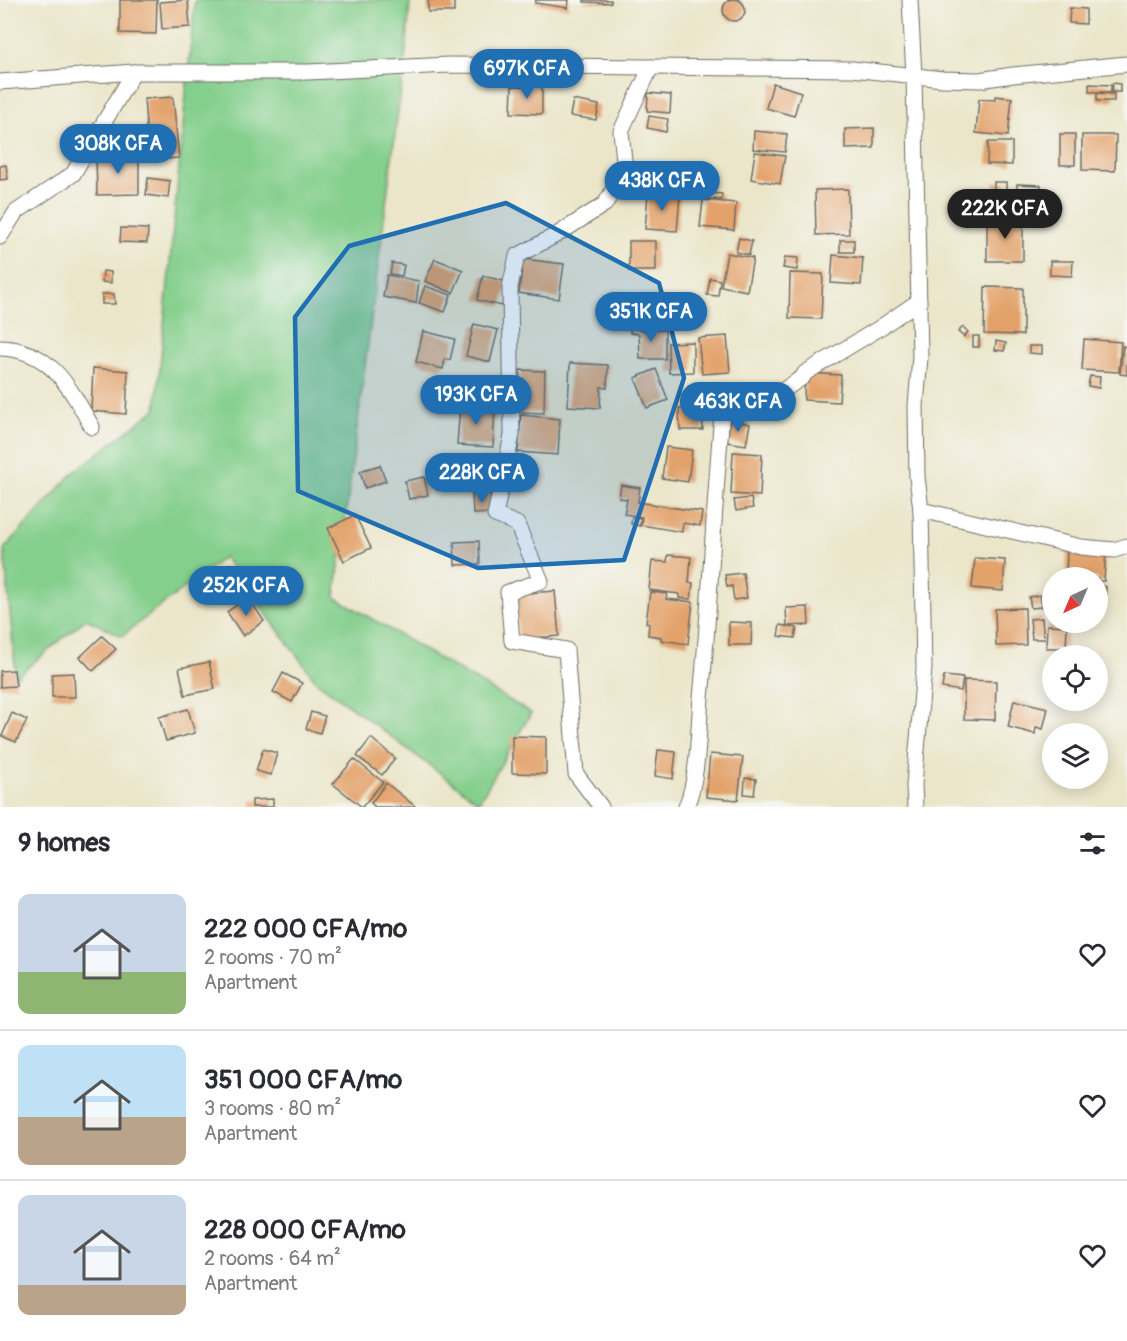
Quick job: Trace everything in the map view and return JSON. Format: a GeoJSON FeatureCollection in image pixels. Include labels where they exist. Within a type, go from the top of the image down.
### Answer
{"type":"FeatureCollection","features":[{"type":"Feature","properties":{"kind":"street"},"geometry":{"type":"LineString","coordinates":[[910,0],[914,76],[920,357],[916,406],[917,477],[921,510],[924,669],[914,785],[915,807]]}},
{"type":"Feature","properties":{"kind":"street"},"geometry":{"type":"LineString","coordinates":[[0,82],[134,72],[308,72],[449,65],[852,69],[979,80],[1127,64]]}},
{"type":"Feature","properties":{"kind":"street"},"geometry":{"type":"LineString","coordinates":[[601,807],[576,774],[566,650],[512,641],[508,592],[541,581],[517,524],[495,515],[512,435],[510,287],[517,256],[558,234],[605,204],[625,170],[621,131],[651,67]]}},
{"type":"Feature","properties":{"kind":"street"},"geometry":{"type":"LineString","coordinates":[[0,237],[16,212],[74,174],[134,72]]}},
{"type":"Feature","properties":{"kind":"street"},"geometry":{"type":"LineString","coordinates":[[686,807],[694,770],[709,614],[724,392],[764,403],[803,377],[805,373],[919,301]]}},
{"type":"Feature","properties":{"kind":"street"},"geometry":{"type":"LineString","coordinates":[[0,348],[8,348],[40,358],[61,376],[92,428]]}},
{"type":"Feature","properties":{"kind":"street"},"geometry":{"type":"LineString","coordinates":[[921,510],[1081,546],[1114,550],[1127,546]]}},
{"type":"Feature","properties":{"kind":"highlighted area"},"geometry":{"type":"Polygon","coordinates":[[[506,203],[659,283],[684,378],[624,560],[478,568],[298,491],[295,317],[349,246],[506,203]]]}},
{"type":"Feature","properties":{"kind":"green space"},"geometry":{"type":"Polygon","coordinates":[[[195,0],[410,0],[407,42],[335,597],[531,713],[479,802],[316,681],[224,557],[122,636],[86,619],[16,677],[4,549],[74,472],[156,409],[195,0]]]}},
{"type":"Feature","properties":{"kind":"building"},"geometry":{"type":"Polygon","coordinates":[[[734,-1],[742,2],[745,10],[742,18],[734,21],[726,18],[723,10],[726,2],[734,-1]]]}},
{"type":"Feature","properties":{"kind":"building"},"geometry":{"type":"Polygon","coordinates":[[[120,0],[157,0],[156,34],[120,33],[120,0]]]}},
{"type":"Feature","properties":{"kind":"building"},"geometry":{"type":"Polygon","coordinates":[[[188,0],[190,27],[162,29],[160,2],[188,0]]]}},
{"type":"Feature","properties":{"kind":"building"},"geometry":{"type":"Polygon","coordinates":[[[428,0],[454,0],[454,12],[428,12],[428,0]]]}},
{"type":"Feature","properties":{"kind":"building"},"geometry":{"type":"Polygon","coordinates":[[[536,0],[569,0],[568,8],[535,3],[536,0]]]}},
{"type":"Feature","properties":{"kind":"building"},"geometry":{"type":"Polygon","coordinates":[[[584,0],[611,0],[611,3],[584,2],[584,0]]]}},
{"type":"Feature","properties":{"kind":"building"},"geometry":{"type":"Polygon","coordinates":[[[1070,8],[1086,9],[1086,24],[1069,23],[1070,8]]]}},
{"type":"Feature","properties":{"kind":"building"},"geometry":{"type":"Polygon","coordinates":[[[773,83],[801,92],[794,116],[766,108],[773,83]]]}},
{"type":"Feature","properties":{"kind":"building"},"geometry":{"type":"Polygon","coordinates":[[[1113,83],[1120,84],[1120,92],[1112,92],[1113,83]]]}},
{"type":"Feature","properties":{"kind":"building"},"geometry":{"type":"Polygon","coordinates":[[[1089,84],[1111,85],[1111,92],[1089,92],[1089,84]]]}},
{"type":"Feature","properties":{"kind":"building"},"geometry":{"type":"Polygon","coordinates":[[[512,86],[542,87],[542,114],[511,113],[512,86]]]}},
{"type":"Feature","properties":{"kind":"building"},"geometry":{"type":"Polygon","coordinates":[[[648,93],[671,95],[670,113],[647,111],[648,93]]]}},
{"type":"Feature","properties":{"kind":"building"},"geometry":{"type":"Polygon","coordinates":[[[1097,93],[1114,94],[1114,101],[1097,101],[1097,93]]]}},
{"type":"Feature","properties":{"kind":"building"},"geometry":{"type":"Polygon","coordinates":[[[995,96],[1012,98],[1008,136],[976,133],[979,99],[995,100],[995,96]]]}},
{"type":"Feature","properties":{"kind":"building"},"geometry":{"type":"Polygon","coordinates":[[[173,97],[179,158],[149,160],[144,99],[173,97]]]}},
{"type":"Feature","properties":{"kind":"building"},"geometry":{"type":"Polygon","coordinates":[[[573,100],[599,105],[596,120],[570,116],[573,100]]]}},
{"type":"Feature","properties":{"kind":"building"},"geometry":{"type":"Polygon","coordinates":[[[649,116],[668,119],[666,132],[647,128],[649,116]]]}},
{"type":"Feature","properties":{"kind":"building"},"geometry":{"type":"Polygon","coordinates":[[[874,128],[874,148],[845,149],[845,129],[874,128]]]}},
{"type":"Feature","properties":{"kind":"building"},"geometry":{"type":"Polygon","coordinates":[[[754,131],[787,134],[785,152],[753,149],[754,131]]]}},
{"type":"Feature","properties":{"kind":"building"},"geometry":{"type":"Polygon","coordinates":[[[1060,134],[1075,134],[1075,165],[1060,165],[1060,134]]]}},
{"type":"Feature","properties":{"kind":"building"},"geometry":{"type":"Polygon","coordinates":[[[1082,135],[1116,135],[1115,171],[1082,170],[1082,135]]]}},
{"type":"Feature","properties":{"kind":"building"},"geometry":{"type":"Polygon","coordinates":[[[988,142],[1012,142],[1012,165],[987,164],[988,142]]]}},
{"type":"Feature","properties":{"kind":"building"},"geometry":{"type":"Polygon","coordinates":[[[755,152],[785,156],[780,184],[751,179],[755,152]]]}},
{"type":"Feature","properties":{"kind":"building"},"geometry":{"type":"Polygon","coordinates":[[[139,156],[139,194],[97,195],[96,157],[139,156]]]}},
{"type":"Feature","properties":{"kind":"building"},"geometry":{"type":"Polygon","coordinates":[[[6,165],[8,179],[0,180],[0,166],[6,165]]]}},
{"type":"Feature","properties":{"kind":"building"},"geometry":{"type":"Polygon","coordinates":[[[148,178],[170,181],[168,198],[146,195],[148,178]]]}},
{"type":"Feature","properties":{"kind":"building"},"geometry":{"type":"Polygon","coordinates":[[[994,182],[1006,182],[1006,191],[994,191],[994,182]]]}},
{"type":"Feature","properties":{"kind":"building"},"geometry":{"type":"Polygon","coordinates":[[[1017,184],[1041,185],[1041,210],[1017,210],[1017,184]]]}},
{"type":"Feature","properties":{"kind":"building"},"geometry":{"type":"Polygon","coordinates":[[[848,189],[849,234],[816,235],[815,190],[848,189]]]}},
{"type":"Feature","properties":{"kind":"building"},"geometry":{"type":"Polygon","coordinates":[[[709,193],[722,194],[721,200],[709,199],[709,193]]]}},
{"type":"Feature","properties":{"kind":"building"},"geometry":{"type":"Polygon","coordinates":[[[648,194],[680,196],[677,231],[645,229],[648,194]]]}},
{"type":"Feature","properties":{"kind":"building"},"geometry":{"type":"Polygon","coordinates":[[[703,200],[736,203],[734,230],[700,227],[703,200]]]}},
{"type":"Feature","properties":{"kind":"building"},"geometry":{"type":"Polygon","coordinates":[[[987,220],[1023,220],[1023,261],[987,261],[987,220]]]}},
{"type":"Feature","properties":{"kind":"building"},"geometry":{"type":"Polygon","coordinates":[[[121,228],[148,229],[147,243],[120,242],[121,228]]]}},
{"type":"Feature","properties":{"kind":"building"},"geometry":{"type":"Polygon","coordinates":[[[739,238],[752,241],[749,255],[736,252],[739,238]]]}},
{"type":"Feature","properties":{"kind":"building"},"geometry":{"type":"Polygon","coordinates":[[[840,240],[854,240],[854,252],[840,252],[840,240]]]}},
{"type":"Feature","properties":{"kind":"building"},"geometry":{"type":"Polygon","coordinates":[[[629,241],[656,241],[656,271],[629,271],[629,241]]]}},
{"type":"Feature","properties":{"kind":"building"},"geometry":{"type":"Polygon","coordinates":[[[727,253],[753,258],[747,291],[721,286],[727,253]]]}},
{"type":"Feature","properties":{"kind":"building"},"geometry":{"type":"Polygon","coordinates":[[[833,255],[863,258],[861,285],[831,283],[833,255]]]}},
{"type":"Feature","properties":{"kind":"building"},"geometry":{"type":"Polygon","coordinates":[[[785,257],[798,258],[797,270],[783,268],[785,257]]]}},
{"type":"Feature","properties":{"kind":"building"},"geometry":{"type":"Polygon","coordinates":[[[435,259],[463,270],[453,293],[425,281],[435,259]]]}},
{"type":"Feature","properties":{"kind":"building"},"geometry":{"type":"Polygon","coordinates":[[[523,259],[564,264],[559,299],[519,293],[523,259]]]}},
{"type":"Feature","properties":{"kind":"building"},"geometry":{"type":"Polygon","coordinates":[[[1050,261],[1073,261],[1072,276],[1050,275],[1050,261]]]}},
{"type":"Feature","properties":{"kind":"building"},"geometry":{"type":"Polygon","coordinates":[[[392,263],[404,265],[402,276],[390,274],[392,263]]]}},
{"type":"Feature","properties":{"kind":"building"},"geometry":{"type":"Polygon","coordinates":[[[103,271],[111,272],[111,283],[102,282],[103,271]]]}},
{"type":"Feature","properties":{"kind":"building"},"geometry":{"type":"Polygon","coordinates":[[[790,273],[823,274],[821,319],[789,318],[790,273]]]}},
{"type":"Feature","properties":{"kind":"building"},"geometry":{"type":"Polygon","coordinates":[[[387,275],[419,281],[416,303],[383,297],[387,275]]]}},
{"type":"Feature","properties":{"kind":"building"},"geometry":{"type":"Polygon","coordinates":[[[483,276],[508,282],[502,306],[477,300],[483,276]]]}},
{"type":"Feature","properties":{"kind":"building"},"geometry":{"type":"Polygon","coordinates":[[[710,278],[720,280],[718,296],[707,295],[710,278]]]}},
{"type":"Feature","properties":{"kind":"building"},"geometry":{"type":"Polygon","coordinates":[[[425,286],[451,295],[445,312],[419,303],[425,286]]]}},
{"type":"Feature","properties":{"kind":"building"},"geometry":{"type":"Polygon","coordinates":[[[985,287],[1023,288],[1023,335],[984,334],[985,287]]]}},
{"type":"Feature","properties":{"kind":"building"},"geometry":{"type":"Polygon","coordinates":[[[102,294],[114,294],[115,304],[102,304],[102,294]]]}},
{"type":"Feature","properties":{"kind":"building"},"geometry":{"type":"Polygon","coordinates":[[[474,324],[498,330],[490,362],[466,356],[474,324]]]}},
{"type":"Feature","properties":{"kind":"building"},"geometry":{"type":"Polygon","coordinates":[[[631,325],[639,325],[639,330],[665,330],[665,359],[640,359],[639,334],[630,333],[631,325]]]}},
{"type":"Feature","properties":{"kind":"building"},"geometry":{"type":"Polygon","coordinates":[[[963,327],[968,332],[964,337],[958,332],[963,327]]]}},
{"type":"Feature","properties":{"kind":"building"},"geometry":{"type":"Polygon","coordinates":[[[423,331],[455,339],[450,360],[445,359],[443,369],[416,362],[423,331]]]}},
{"type":"Feature","properties":{"kind":"building"},"geometry":{"type":"Polygon","coordinates":[[[727,336],[730,372],[702,374],[698,338],[727,336]]]}},
{"type":"Feature","properties":{"kind":"building"},"geometry":{"type":"Polygon","coordinates":[[[973,336],[979,336],[979,347],[973,347],[973,336]]]}},
{"type":"Feature","properties":{"kind":"building"},"geometry":{"type":"Polygon","coordinates":[[[1084,339],[1121,342],[1119,372],[1082,370],[1084,339]]]}},
{"type":"Feature","properties":{"kind":"building"},"geometry":{"type":"Polygon","coordinates":[[[996,341],[1006,343],[1004,351],[995,350],[996,341]]]}},
{"type":"Feature","properties":{"kind":"building"},"geometry":{"type":"Polygon","coordinates":[[[693,342],[693,372],[669,373],[668,343],[693,342]]]}},
{"type":"Feature","properties":{"kind":"building"},"geometry":{"type":"Polygon","coordinates":[[[1029,346],[1042,346],[1042,354],[1029,353],[1029,346]]]}},
{"type":"Feature","properties":{"kind":"building"},"geometry":{"type":"Polygon","coordinates":[[[1123,346],[1127,347],[1127,375],[1120,374],[1123,346]]]}},
{"type":"Feature","properties":{"kind":"building"},"geometry":{"type":"Polygon","coordinates":[[[570,363],[608,365],[607,388],[601,387],[600,408],[568,406],[570,363]]]}},
{"type":"Feature","properties":{"kind":"building"},"geometry":{"type":"Polygon","coordinates":[[[93,368],[128,371],[126,414],[91,411],[93,368]]]}},
{"type":"Feature","properties":{"kind":"building"},"geometry":{"type":"Polygon","coordinates":[[[656,369],[668,400],[647,408],[635,378],[656,369]]]}},
{"type":"Feature","properties":{"kind":"building"},"geometry":{"type":"Polygon","coordinates":[[[520,370],[545,371],[544,413],[519,412],[520,370]]]}},
{"type":"Feature","properties":{"kind":"building"},"geometry":{"type":"Polygon","coordinates":[[[805,373],[841,375],[839,402],[804,400],[805,373]]]}},
{"type":"Feature","properties":{"kind":"building"},"geometry":{"type":"Polygon","coordinates":[[[1090,376],[1100,377],[1099,388],[1088,386],[1090,376]]]}},
{"type":"Feature","properties":{"kind":"building"},"geometry":{"type":"Polygon","coordinates":[[[460,405],[495,408],[493,447],[457,445],[460,405]]]}},
{"type":"Feature","properties":{"kind":"building"},"geometry":{"type":"Polygon","coordinates":[[[679,408],[702,408],[703,430],[680,430],[679,408]]]}},
{"type":"Feature","properties":{"kind":"building"},"geometry":{"type":"Polygon","coordinates":[[[521,415],[560,419],[558,455],[518,452],[521,415]]]}},
{"type":"Feature","properties":{"kind":"building"},"geometry":{"type":"Polygon","coordinates":[[[730,420],[750,424],[746,445],[727,442],[730,420]]]}},
{"type":"Feature","properties":{"kind":"building"},"geometry":{"type":"Polygon","coordinates":[[[666,447],[692,450],[688,482],[662,478],[666,447]]]}},
{"type":"Feature","properties":{"kind":"building"},"geometry":{"type":"Polygon","coordinates":[[[733,452],[762,454],[760,496],[731,494],[733,452]]]}},
{"type":"Feature","properties":{"kind":"building"},"geometry":{"type":"Polygon","coordinates":[[[380,465],[386,481],[365,488],[360,471],[380,465]]]}},
{"type":"Feature","properties":{"kind":"building"},"geometry":{"type":"Polygon","coordinates":[[[424,477],[428,495],[409,499],[405,481],[424,477]]]}},
{"type":"Feature","properties":{"kind":"building"},"geometry":{"type":"Polygon","coordinates":[[[621,485],[640,488],[638,502],[702,512],[700,526],[683,523],[682,532],[641,525],[642,517],[624,514],[627,499],[619,498],[621,485]]]}},
{"type":"Feature","properties":{"kind":"building"},"geometry":{"type":"Polygon","coordinates":[[[490,493],[492,513],[473,514],[472,494],[490,493]]]}},
{"type":"Feature","properties":{"kind":"building"},"geometry":{"type":"Polygon","coordinates":[[[751,498],[753,508],[736,511],[734,500],[751,498]]]}},
{"type":"Feature","properties":{"kind":"building"},"geometry":{"type":"Polygon","coordinates":[[[355,515],[371,548],[344,561],[328,528],[355,515]]]}},
{"type":"Feature","properties":{"kind":"building"},"geometry":{"type":"Polygon","coordinates":[[[632,517],[641,518],[640,526],[631,524],[632,517]]]}},
{"type":"Feature","properties":{"kind":"building"},"geometry":{"type":"Polygon","coordinates":[[[479,541],[480,564],[455,565],[454,542],[479,541]]]}},
{"type":"Feature","properties":{"kind":"building"},"geometry":{"type":"Polygon","coordinates":[[[1067,549],[1106,551],[1105,567],[1066,567],[1067,549]]]}},
{"type":"Feature","properties":{"kind":"building"},"geometry":{"type":"Polygon","coordinates":[[[668,555],[691,557],[689,583],[693,583],[691,599],[679,598],[679,594],[649,590],[652,561],[667,562],[668,555]]]}},
{"type":"Feature","properties":{"kind":"building"},"geometry":{"type":"Polygon","coordinates":[[[975,558],[1005,560],[1003,591],[972,588],[975,558]]]}},
{"type":"Feature","properties":{"kind":"building"},"geometry":{"type":"Polygon","coordinates":[[[225,571],[231,589],[208,596],[202,578],[225,571]]]}},
{"type":"Feature","properties":{"kind":"building"},"geometry":{"type":"Polygon","coordinates":[[[743,573],[747,598],[734,600],[732,586],[727,587],[725,575],[743,573]]]}},
{"type":"Feature","properties":{"kind":"building"},"geometry":{"type":"Polygon","coordinates":[[[555,591],[559,636],[519,639],[515,594],[555,591]]]}},
{"type":"Feature","properties":{"kind":"building"},"geometry":{"type":"Polygon","coordinates":[[[650,592],[667,594],[666,599],[693,602],[688,644],[661,640],[661,637],[648,635],[649,624],[646,623],[650,592]]]}},
{"type":"Feature","properties":{"kind":"building"},"geometry":{"type":"Polygon","coordinates":[[[1040,595],[1042,607],[1031,608],[1029,597],[1040,595]]]}},
{"type":"Feature","properties":{"kind":"building"},"geometry":{"type":"Polygon","coordinates":[[[248,597],[264,621],[243,636],[227,612],[248,597]]]}},
{"type":"Feature","properties":{"kind":"building"},"geometry":{"type":"Polygon","coordinates":[[[808,607],[809,625],[787,626],[786,608],[808,607]]]}},
{"type":"Feature","properties":{"kind":"building"},"geometry":{"type":"Polygon","coordinates":[[[1025,608],[1026,645],[996,646],[995,609],[1025,608]]]}},
{"type":"Feature","properties":{"kind":"building"},"geometry":{"type":"Polygon","coordinates":[[[1042,618],[1044,639],[1032,639],[1030,619],[1042,618]]]}},
{"type":"Feature","properties":{"kind":"building"},"geometry":{"type":"Polygon","coordinates":[[[729,622],[752,623],[751,645],[729,645],[729,622]]]}},
{"type":"Feature","properties":{"kind":"building"},"geometry":{"type":"Polygon","coordinates":[[[780,625],[797,628],[795,638],[778,636],[780,625]]]}},
{"type":"Feature","properties":{"kind":"building"},"geometry":{"type":"Polygon","coordinates":[[[1047,633],[1067,633],[1066,645],[1046,645],[1047,633]]]}},
{"type":"Feature","properties":{"kind":"building"},"geometry":{"type":"Polygon","coordinates":[[[102,636],[116,649],[93,671],[80,657],[102,636]]]}},
{"type":"Feature","properties":{"kind":"building"},"geometry":{"type":"Polygon","coordinates":[[[209,662],[215,689],[185,695],[179,668],[209,662]]]}},
{"type":"Feature","properties":{"kind":"building"},"geometry":{"type":"Polygon","coordinates":[[[14,670],[16,686],[0,687],[0,671],[14,670]]]}},
{"type":"Feature","properties":{"kind":"building"},"geometry":{"type":"Polygon","coordinates":[[[74,673],[75,697],[52,697],[52,674],[74,673]]]}},
{"type":"Feature","properties":{"kind":"building"},"geometry":{"type":"Polygon","coordinates":[[[283,673],[302,683],[292,702],[273,692],[283,673]]]}},
{"type":"Feature","properties":{"kind":"building"},"geometry":{"type":"Polygon","coordinates":[[[944,676],[963,678],[961,691],[942,688],[944,676]]]}},
{"type":"Feature","properties":{"kind":"building"},"geometry":{"type":"Polygon","coordinates":[[[964,680],[996,681],[995,720],[964,719],[964,680]]]}},
{"type":"Feature","properties":{"kind":"building"},"geometry":{"type":"Polygon","coordinates":[[[1014,700],[1042,707],[1042,711],[1047,711],[1042,729],[1036,727],[1035,734],[1008,727],[1014,700]]]}},
{"type":"Feature","properties":{"kind":"building"},"geometry":{"type":"Polygon","coordinates":[[[188,709],[195,733],[166,741],[159,717],[188,709]]]}},
{"type":"Feature","properties":{"kind":"building"},"geometry":{"type":"Polygon","coordinates":[[[311,712],[325,716],[320,733],[306,729],[311,712]]]}},
{"type":"Feature","properties":{"kind":"building"},"geometry":{"type":"Polygon","coordinates":[[[12,713],[27,720],[16,742],[2,736],[12,713]]]}},
{"type":"Feature","properties":{"kind":"building"},"geometry":{"type":"Polygon","coordinates":[[[512,736],[546,737],[546,774],[512,773],[512,736]]]}},
{"type":"Feature","properties":{"kind":"building"},"geometry":{"type":"Polygon","coordinates":[[[371,738],[395,758],[382,775],[357,756],[371,738]]]}},
{"type":"Feature","properties":{"kind":"building"},"geometry":{"type":"Polygon","coordinates":[[[263,749],[277,753],[271,775],[256,771],[263,749]]]}},
{"type":"Feature","properties":{"kind":"building"},"geometry":{"type":"Polygon","coordinates":[[[658,750],[676,752],[673,779],[655,776],[658,750]]]}},
{"type":"Feature","properties":{"kind":"building"},"geometry":{"type":"Polygon","coordinates":[[[710,754],[743,757],[738,800],[706,797],[710,754]]]}},
{"type":"Feature","properties":{"kind":"building"},"geometry":{"type":"Polygon","coordinates":[[[354,759],[383,782],[362,807],[333,784],[354,759]]]}},
{"type":"Feature","properties":{"kind":"building"},"geometry":{"type":"Polygon","coordinates":[[[745,778],[756,779],[754,795],[744,794],[745,778]]]}},
{"type":"Feature","properties":{"kind":"building"},"geometry":{"type":"Polygon","coordinates":[[[386,783],[416,807],[375,807],[371,803],[386,783]]]}},
{"type":"Feature","properties":{"kind":"building"},"geometry":{"type":"Polygon","coordinates":[[[273,799],[273,807],[252,807],[252,800],[273,799]]]}}]}
